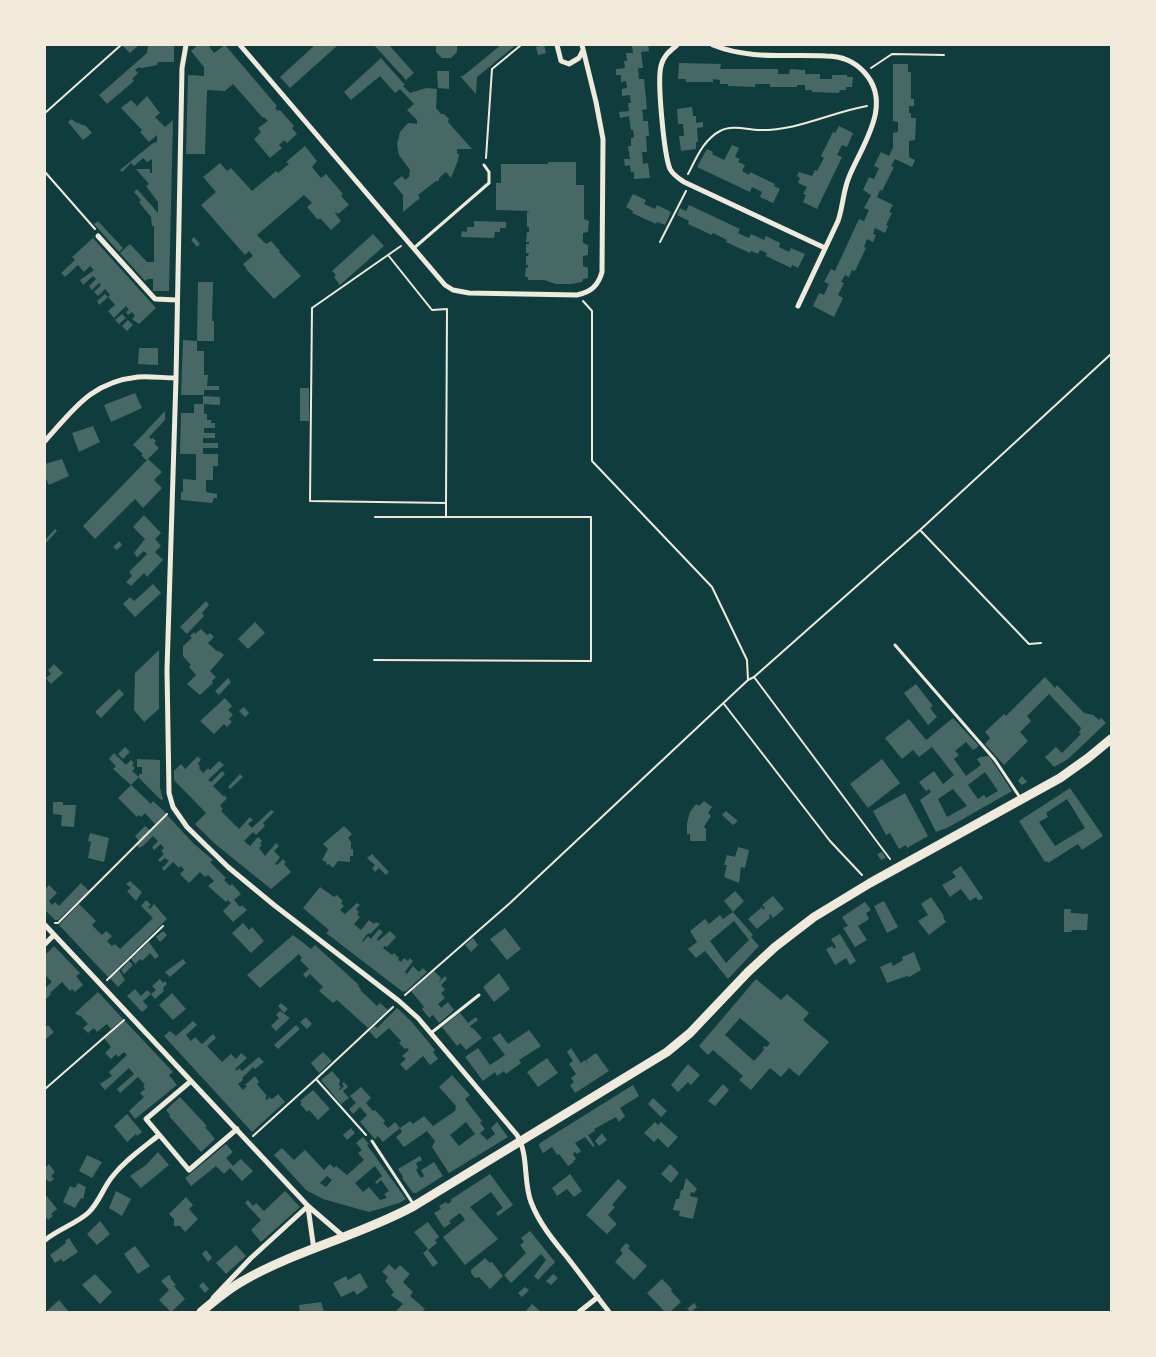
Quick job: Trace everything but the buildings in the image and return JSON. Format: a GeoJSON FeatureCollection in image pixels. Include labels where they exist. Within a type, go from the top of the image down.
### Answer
{"type":"FeatureCollection","features":[{"type":"Feature","properties":{"kind":"main road"},"geometry":{"type":"LineString","coordinates":[[201,1312],[242,1282],[279,1263],[391,1218],[414,1206],[678,1044],[748,972],[776,947],[825,910],[870,883],[1021,800],[1074,768],[1111,739]]}},
{"type":"Feature","properties":{"kind":"street"},"geometry":{"type":"LineString","coordinates":[[186,45],[182,68],[176,378],[167,670],[167,775],[173,807],[195,835],[249,885],[399,1001],[431,1033],[521,1142],[528,1192],[539,1219],[609,1312]]}},
{"type":"Feature","properties":{"kind":"street"},"geometry":{"type":"LineString","coordinates":[[240,45],[445,285],[460,292],[577,295],[588,292],[596,285],[602,272],[603,139],[582,47]]}},
{"type":"Feature","properties":{"kind":"street"},"geometry":{"type":"LineString","coordinates":[[557,45],[561,61],[569,64],[579,58],[582,47]]}},
{"type":"Feature","properties":{"kind":"street"},"geometry":{"type":"LineString","coordinates":[[677,45],[663,60],[659,76],[668,162],[676,176],[686,183],[825,248]]}},
{"type":"Feature","properties":{"kind":"street"},"geometry":{"type":"LineString","coordinates":[[714,45],[734,52],[760,55],[837,57],[852,62],[865,73],[874,87],[876,104],[873,125],[848,179],[842,211],[798,306]]}},
{"type":"Feature","properties":{"kind":"street"},"geometry":{"type":"LineString","coordinates":[[98,236],[155,299],[177,300]]}},
{"type":"Feature","properties":{"kind":"street"},"geometry":{"type":"LineString","coordinates":[[45,441],[86,397],[108,384],[138,377],[176,378]]}},
{"type":"Feature","properties":{"kind":"street"},"geometry":{"type":"LineString","coordinates":[[46,926],[308,1206],[345,1237]]}},
{"type":"Feature","properties":{"kind":"street"},"geometry":{"type":"LineString","coordinates":[[45,944],[54,935]]}},
{"type":"Feature","properties":{"kind":"street"},"geometry":{"type":"LineString","coordinates":[[191,1080],[146,1119],[188,1170],[237,1129]]}},
{"type":"Feature","properties":{"kind":"street"},"geometry":{"type":"LineString","coordinates":[[45,1240],[56,1231],[87,1214],[118,1169],[159,1135]]}},
{"type":"Feature","properties":{"kind":"street"},"geometry":{"type":"LineString","coordinates":[[308,1206],[314,1250]]}},
{"type":"Feature","properties":{"kind":"street"},"geometry":{"type":"LineString","coordinates":[[201,1312],[251,1258],[308,1206]]}},
{"type":"Feature","properties":{"kind":"street"},"geometry":{"type":"LineString","coordinates":[[579,1312],[598,1297]]}},
{"type":"Feature","properties":{"kind":"lane"},"geometry":{"type":"LineString","coordinates":[[413,249],[489,183],[489,172],[484,165]]}},
{"type":"Feature","properties":{"kind":"lane"},"geometry":{"type":"LineString","coordinates":[[895,645],[996,760],[1021,800]]}},
{"type":"Feature","properties":{"kind":"lane"},"geometry":{"type":"LineString","coordinates":[[431,1033],[479,995]]}},
{"type":"Feature","properties":{"kind":"lane"},"geometry":{"type":"LineString","coordinates":[[372,1141],[414,1206]]}},
{"type":"Feature","properties":{"kind":"path"},"geometry":{"type":"LineString","coordinates":[[45,113],[118,46],[122,45]]}},
{"type":"Feature","properties":{"kind":"path"},"geometry":{"type":"LineString","coordinates":[[484,165],[492,69],[521,45]]}},
{"type":"Feature","properties":{"kind":"path"},"geometry":{"type":"LineString","coordinates":[[865,73],[892,54],[944,54]]}},
{"type":"Feature","properties":{"kind":"path"},"geometry":{"type":"LineString","coordinates":[[660,242],[705,143],[720,131],[735,128],[781,129],[802,125],[851,109],[876,104]]}},
{"type":"Feature","properties":{"kind":"path"},"geometry":{"type":"LineString","coordinates":[[45,172],[99,233],[98,236]]}},
{"type":"Feature","properties":{"kind":"path"},"geometry":{"type":"LineString","coordinates":[[407,242],[312,308],[310,501],[446,503]]}},
{"type":"Feature","properties":{"kind":"path"},"geometry":{"type":"LineString","coordinates":[[388,255],[432,310],[447,309],[446,517]]}},
{"type":"Feature","properties":{"kind":"path"},"geometry":{"type":"LineString","coordinates":[[577,295],[592,311],[592,461],[712,587],[747,660],[748,680]]}},
{"type":"Feature","properties":{"kind":"path"},"geometry":{"type":"LineString","coordinates":[[247,1141],[399,1001],[510,903],[748,680],[754,677],[920,530],[1111,354]]}},
{"type":"Feature","properties":{"kind":"path"},"geometry":{"type":"LineString","coordinates":[[374,660],[591,660],[591,517],[375,517]]}},
{"type":"Feature","properties":{"kind":"path"},"geometry":{"type":"LineString","coordinates":[[920,530],[1029,644],[1040,643]]}},
{"type":"Feature","properties":{"kind":"path"},"geometry":{"type":"LineString","coordinates":[[754,677],[891,861],[884,864],[889,873]]}},
{"type":"Feature","properties":{"kind":"path"},"geometry":{"type":"LineString","coordinates":[[724,704],[830,841],[870,883]]}},
{"type":"Feature","properties":{"kind":"path"},"geometry":{"type":"LineString","coordinates":[[46,926],[52,922],[58,923],[173,807]]}},
{"type":"Feature","properties":{"kind":"path"},"geometry":{"type":"LineString","coordinates":[[102,985],[163,926]]}},
{"type":"Feature","properties":{"kind":"path"},"geometry":{"type":"LineString","coordinates":[[45,1089],[130,1015]]}},
{"type":"Feature","properties":{"kind":"path"},"geometry":{"type":"LineString","coordinates":[[316,1079],[372,1141]]}}]}
